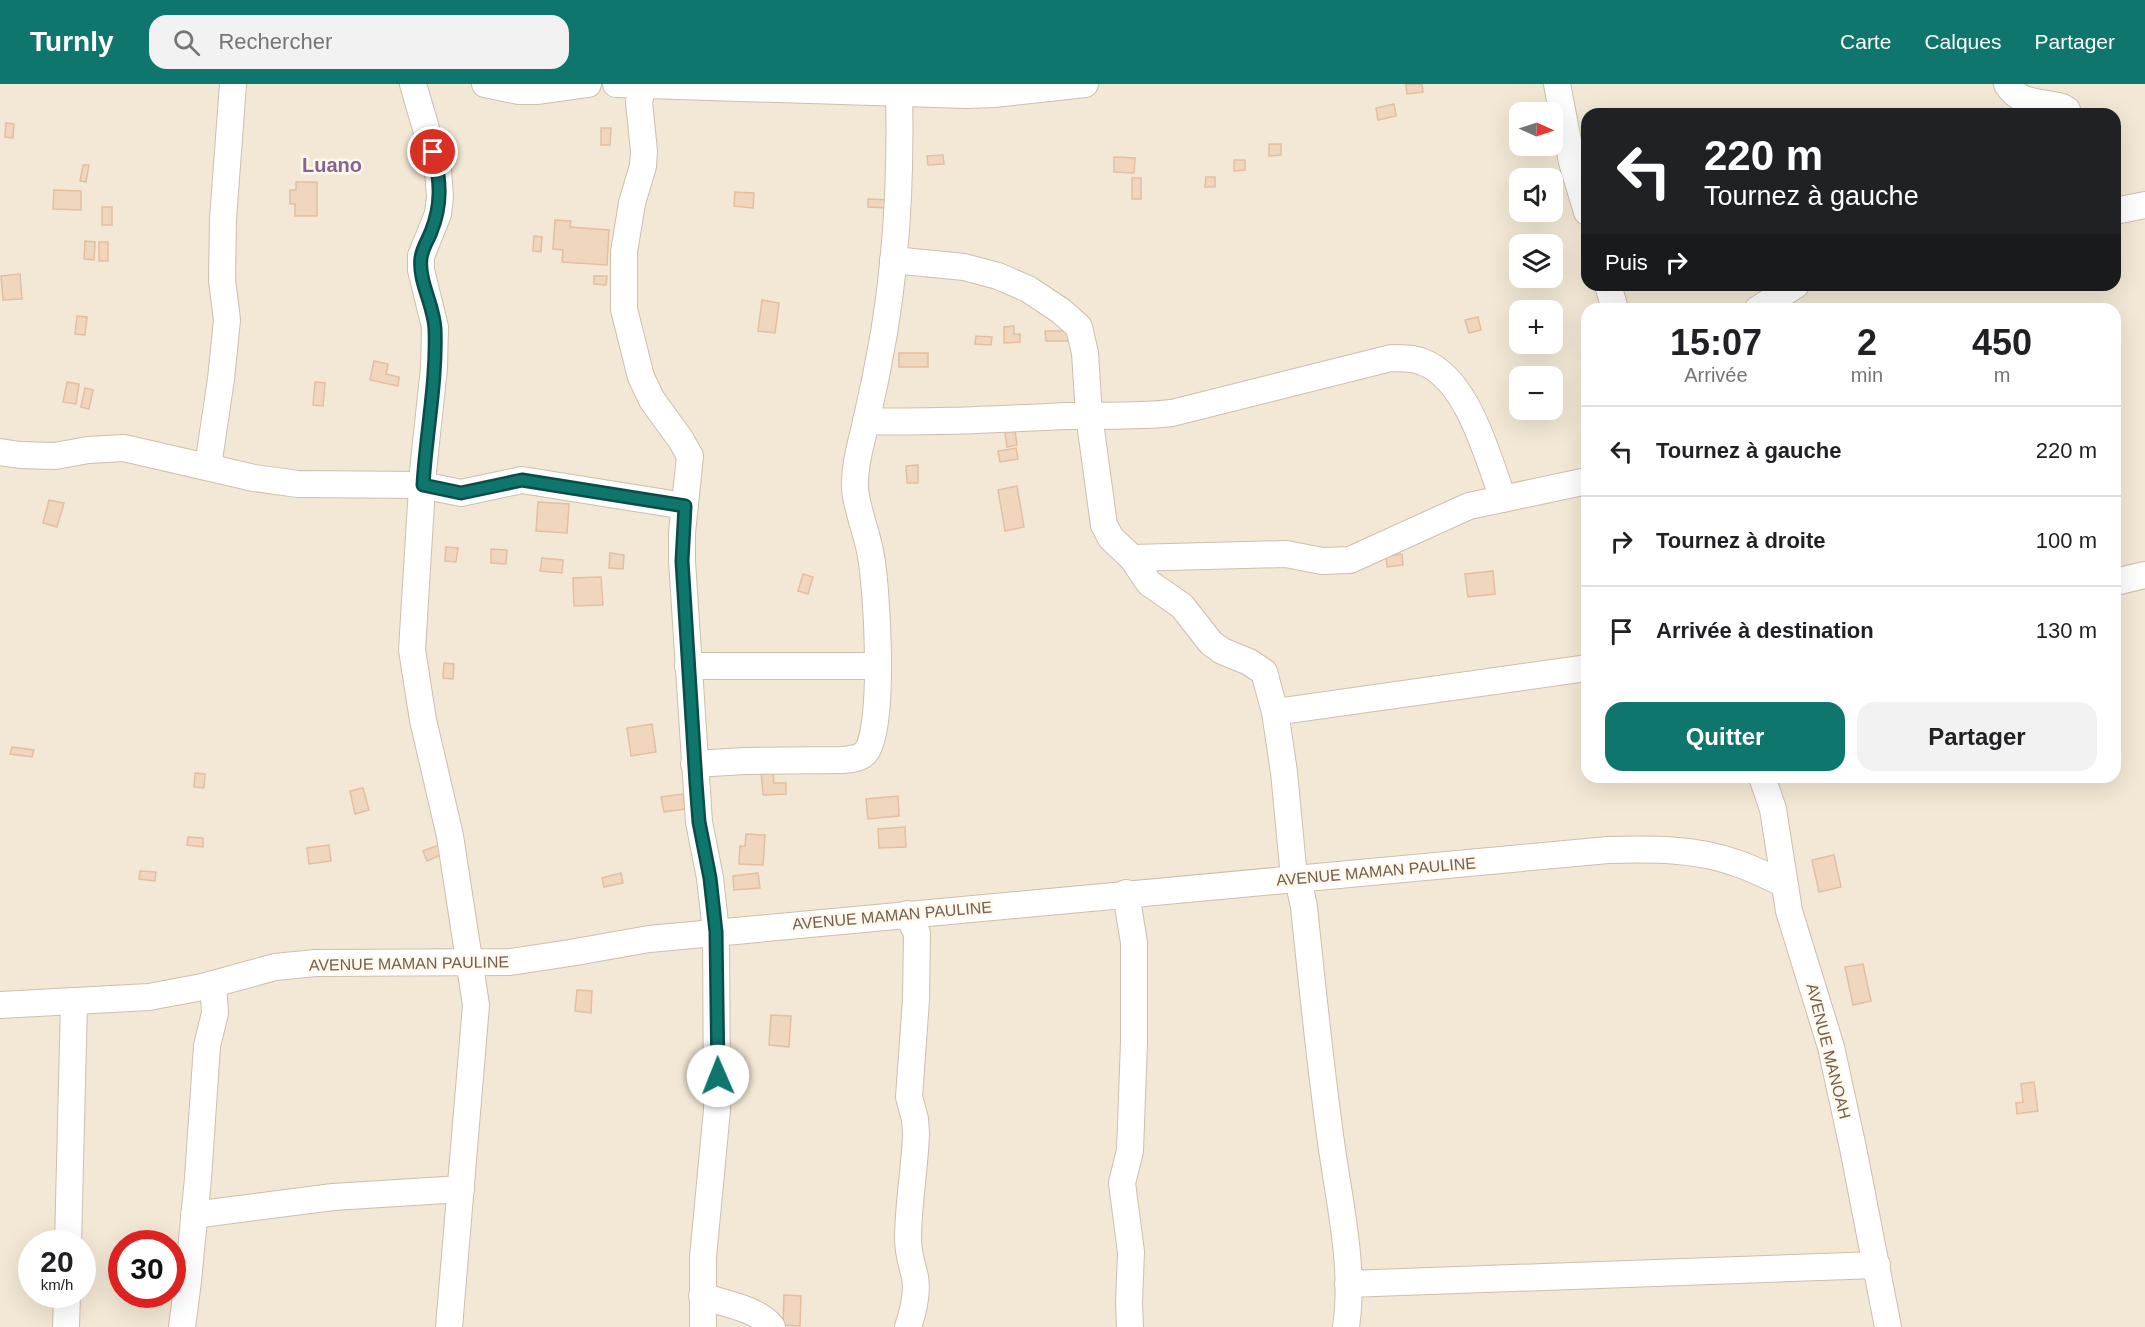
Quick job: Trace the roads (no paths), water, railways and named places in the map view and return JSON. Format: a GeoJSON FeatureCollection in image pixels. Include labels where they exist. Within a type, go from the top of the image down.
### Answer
{"type":"FeatureCollection","features":[{"type":"Feature","properties":{"kind":"street"},"geometry":{"type":"LineString","coordinates":[[208,466],[227,320],[222,280],[223,219],[234,84]]}},
{"type":"Feature","properties":{"kind":"street"},"geometry":{"type":"LineString","coordinates":[[413,84],[438,170],[440,197],[438,214],[421,256],[421,270],[435,327],[434,368],[423,485],[412,650],[423,720],[450,836],[476,1005],[449,1327]]}},
{"type":"Feature","properties":{"kind":"street"},"geometry":{"type":"LineString","coordinates":[[485,84],[529,91],[588,84]]}},
{"type":"Feature","properties":{"kind":"street"},"geometry":{"type":"LineString","coordinates":[[616,84],[828,87],[899,92],[994,94],[1085,84]]}},
{"type":"Feature","properties":{"kind":"street"},"geometry":{"type":"LineString","coordinates":[[1557,84],[1572,162],[1581,192]]}},
{"type":"Feature","properties":{"kind":"street"},"geometry":{"type":"LineString","coordinates":[[2007,84],[2019,97],[2065,108]]}},
{"type":"Feature","properties":{"kind":"street"},"geometry":{"type":"LineString","coordinates":[[643,86],[639,102],[644,166],[632,202],[624,252],[624,309],[642,377],[652,400],[690,456],[682,561],[699,822],[710,878],[716,932],[717,1110],[707,1200],[702,1296],[703,1327]]}},
{"type":"Feature","properties":{"kind":"street"},"geometry":{"type":"LineString","coordinates":[[694,764],[745,760],[843,760],[857,758],[864,754],[870,746],[879,641],[871,553],[855,487],[858,455],[884,332],[892,260],[900,135],[899,92]]}},
{"type":"Feature","properties":{"kind":"street"},"geometry":{"type":"LineString","coordinates":[[2121,210],[2145,206]]}},
{"type":"Feature","properties":{"kind":"street"},"geometry":{"type":"LineString","coordinates":[[892,260],[964,267],[998,276],[1028,290],[1079,327],[1083,338],[1089,415],[1104,525],[1111,538],[1132,558],[1149,582],[1182,606],[1211,643],[1264,672],[1275,712],[1284,772],[1294,878],[1300,888],[1304,907],[1327,1117],[1347,1254],[1346,1327]]}},
{"type":"Feature","properties":{"kind":"street"},"geometry":{"type":"LineString","coordinates":[[1768,303],[1786,291]]}},
{"type":"Feature","properties":{"kind":"street"},"geometry":{"type":"LineString","coordinates":[[866,421],[945,422],[1089,415],[1148,416],[1173,413],[1391,358],[1416,360],[1424,362],[1441,374],[1461,396],[1473,417],[1503,499]]}},
{"type":"Feature","properties":{"kind":"street"},"geometry":{"type":"LineString","coordinates":[[0,452],[55,456],[88,450],[124,448],[254,478],[298,484],[423,485],[461,493],[522,480],[685,506]]}},
{"type":"Feature","properties":{"kind":"street"},"geometry":{"type":"LineString","coordinates":[[1132,558],[1286,554],[1322,561],[1350,560],[1469,507],[1581,482]]}},
{"type":"Feature","properties":{"kind":"street"},"geometry":{"type":"LineString","coordinates":[[2121,581],[2145,575]]}},
{"type":"Feature","properties":{"kind":"street"},"geometry":{"type":"LineString","coordinates":[[688,666],[878,666]]}},
{"type":"Feature","properties":{"kind":"street"},"geometry":{"type":"LineString","coordinates":[[1275,712],[1581,669]]}},
{"type":"Feature","properties":{"kind":"street","name":"AVENUE MANOAH"},"geometry":{"type":"LineString","coordinates":[[1764,783],[1773,809],[1789,910],[1831,1047],[1888,1327]]}},
{"type":"Feature","properties":{"kind":"street","name":"AVENUE MAMAN PAULINE"},"geometry":{"type":"LineString","coordinates":[[0,1005],[148,997],[213,984],[275,967],[308,964],[468,963],[536,959],[649,939],[716,932],[1608,850],[1682,851],[1725,860],[1783,883]]}},
{"type":"Feature","properties":{"kind":"street"},"geometry":{"type":"LineString","coordinates":[[1126,893],[1134,954],[1130,1151],[1122,1184],[1131,1252],[1130,1327]]}},
{"type":"Feature","properties":{"kind":"street"},"geometry":{"type":"LineString","coordinates":[[907,914],[917,933],[916,1000],[909,1097],[916,1133],[908,1239],[915,1290],[908,1327]]}},
{"type":"Feature","properties":{"kind":"street"},"geometry":{"type":"LineString","coordinates":[[182,1327],[202,1123],[205,1062],[215,1013],[213,984]]}},
{"type":"Feature","properties":{"kind":"street"},"geometry":{"type":"LineString","coordinates":[[68,1230],[74,1002]]}},
{"type":"Feature","properties":{"kind":"street"},"geometry":{"type":"LineString","coordinates":[[194,1215],[333,1197],[461,1189]]}},
{"type":"Feature","properties":{"kind":"street"},"geometry":{"type":"LineString","coordinates":[[1348,1284],[1877,1265]]}},
{"type":"Feature","properties":{"kind":"street"},"geometry":{"type":"LineString","coordinates":[[702,1296],[749,1311],[767,1320],[772,1327]]}},
{"type":"Feature","properties":{"kind":"street"},"geometry":{"type":"LineString","coordinates":[[66,1327],[67,1308]]}},
{"type":"Feature","properties":{"kind":"district","name":"Luano"},"geometry":{"type":"Point","coordinates":[332,165]}}]}
